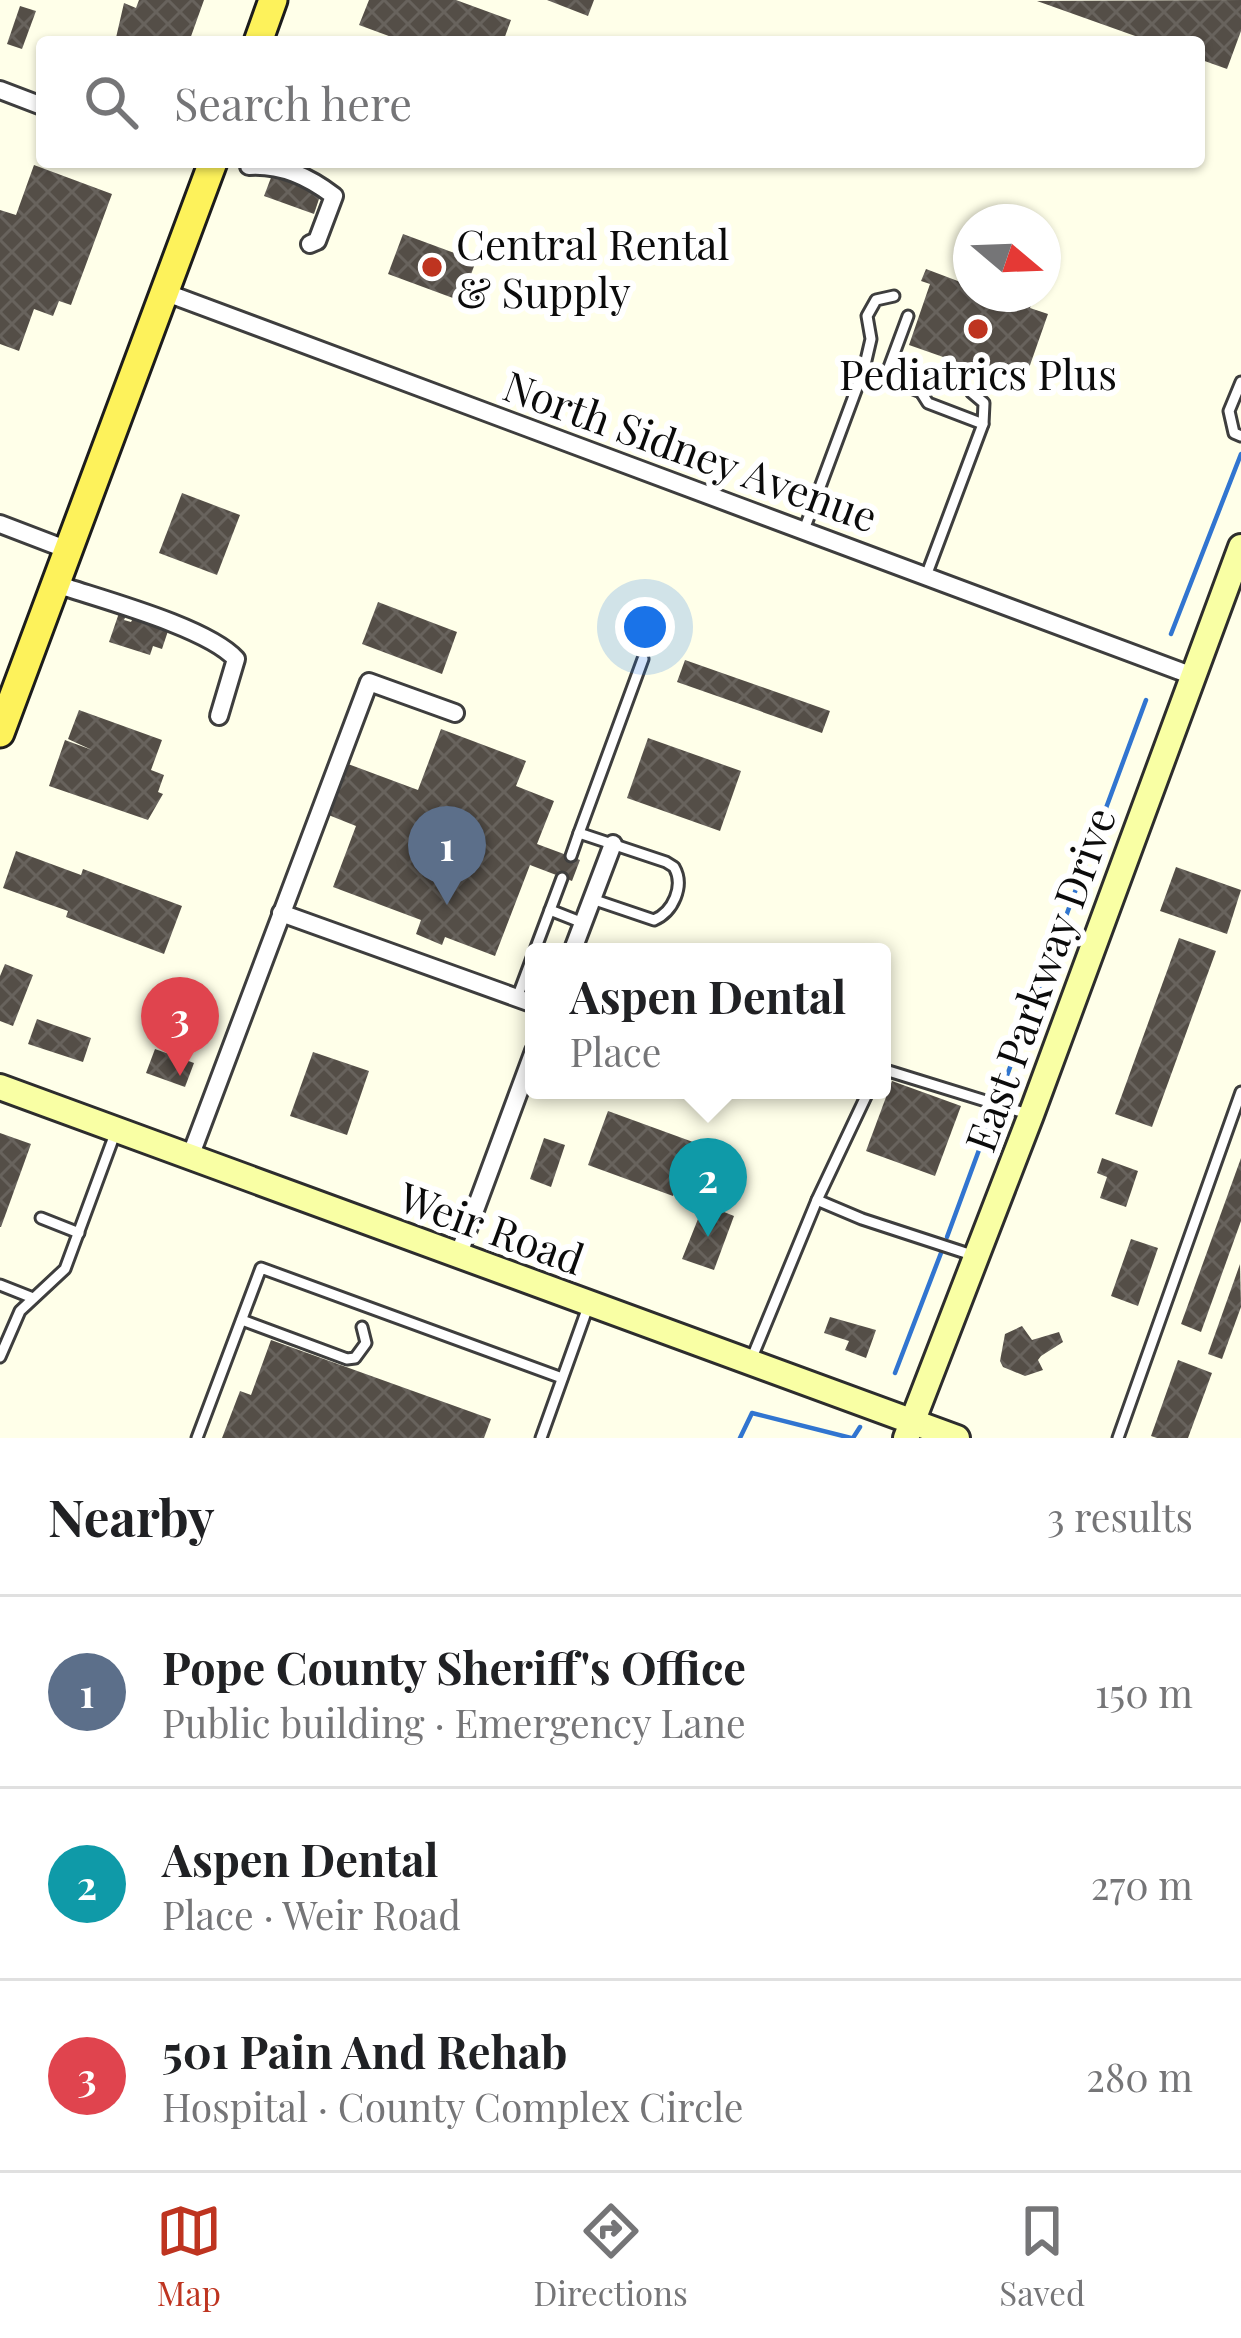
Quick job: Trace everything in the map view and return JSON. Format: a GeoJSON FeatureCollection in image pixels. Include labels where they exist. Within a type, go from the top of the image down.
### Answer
{"type":"FeatureCollection","features":[{"type":"Feature","properties":{"kind":"main road"},"geometry":{"type":"LineString","coordinates":[[260,36],[273,0]]}},
{"type":"Feature","properties":{"kind":"main road"},"geometry":{"type":"LineString","coordinates":[[0,733],[164,292],[204,168]]}},
{"type":"Feature","properties":{"kind":"main road","name":"East Parkway Drive"},"geometry":{"type":"LineString","coordinates":[[909,1430],[1241,547]]}},
{"type":"Feature","properties":{"kind":"main road","name":"Weir Road"},"geometry":{"type":"LineString","coordinates":[[0,1087],[750,1363],[909,1430],[957,1438]]}},
{"type":"Feature","properties":{"kind":"street"},"geometry":{"type":"LineString","coordinates":[[0,90],[36,104]]}},
{"type":"Feature","properties":{"kind":"street"},"geometry":{"type":"LineString","coordinates":[[278,168],[334,196],[317,241],[310,244]]}},
{"type":"Feature","properties":{"kind":"street","name":"North Sidney Avenue"},"geometry":{"type":"LineString","coordinates":[[164,292],[1193,676]]}},
{"type":"Feature","properties":{"kind":"street"},"geometry":{"type":"LineString","coordinates":[[0,524],[68,550]]}},
{"type":"Feature","properties":{"kind":"street"},"geometry":{"type":"LineString","coordinates":[[56,584],[226,648],[236,659],[219,716]]}},
{"type":"Feature","properties":{"kind":"street"},"geometry":{"type":"LineString","coordinates":[[190,1157],[369,682],[455,712]]}},
{"type":"Feature","properties":{"kind":"street"},"geometry":{"type":"LineString","coordinates":[[575,943],[614,844]]}},
{"type":"Feature","properties":{"kind":"street"},"geometry":{"type":"LineString","coordinates":[[281,913],[525,1001]]}},
{"type":"Feature","properties":{"kind":"street"},"geometry":{"type":"LineString","coordinates":[[458,1256],[525,1075]]}},
{"type":"Feature","properties":{"kind":"lane"},"geometry":{"type":"LineString","coordinates":[[804,530],[864,369],[871,340],[870,308],[876,300],[894,296]]}},
{"type":"Feature","properties":{"kind":"lane"},"geometry":{"type":"LineString","coordinates":[[885,378],[908,316]]}},
{"type":"Feature","properties":{"kind":"lane"},"geometry":{"type":"LineString","coordinates":[[864,369],[921,392]]}},
{"type":"Feature","properties":{"kind":"lane"},"geometry":{"type":"LineString","coordinates":[[1241,382],[1229,411],[1234,433],[1241,436]]}},
{"type":"Feature","properties":{"kind":"lane"},"geometry":{"type":"LineString","coordinates":[[921,392],[933,385],[950,385]]}},
{"type":"Feature","properties":{"kind":"lane"},"geometry":{"type":"LineString","coordinates":[[921,392],[933,406],[982,424]]}},
{"type":"Feature","properties":{"kind":"lane"},"geometry":{"type":"LineString","coordinates":[[926,576],[982,424],[984,403],[971,392]]}},
{"type":"Feature","properties":{"kind":"lane"},"geometry":{"type":"LineString","coordinates":[[571,856],[644,659]]}},
{"type":"Feature","properties":{"kind":"lane"},"geometry":{"type":"LineString","coordinates":[[579,833],[674,867],[679,884],[670,908],[654,920],[592,898]]}},
{"type":"Feature","properties":{"kind":"lane"},"geometry":{"type":"LineString","coordinates":[[541,943],[562,878]]}},
{"type":"Feature","properties":{"kind":"lane"},"geometry":{"type":"LineString","coordinates":[[550,910],[583,923]]}},
{"type":"Feature","properties":{"kind":"lane"},"geometry":{"type":"LineString","coordinates":[[891,1072],[1031,1115]]}},
{"type":"Feature","properties":{"kind":"lane"},"geometry":{"type":"LineString","coordinates":[[1118,1438],[1241,1092]]}},
{"type":"Feature","properties":{"kind":"lane"},"geometry":{"type":"LineString","coordinates":[[750,1363],[864,1099]]}},
{"type":"Feature","properties":{"kind":"lane"},"geometry":{"type":"LineString","coordinates":[[0,1357],[20,1311],[65,1269],[116,1130]]}},
{"type":"Feature","properties":{"kind":"lane"},"geometry":{"type":"LineString","coordinates":[[817,1200],[976,1256]]}},
{"type":"Feature","properties":{"kind":"lane"},"geometry":{"type":"LineString","coordinates":[[40,1218],[79,1233]]}},
{"type":"Feature","properties":{"kind":"lane"},"geometry":{"type":"LineString","coordinates":[[197,1438],[261,1268],[562,1378]]}},
{"type":"Feature","properties":{"kind":"lane"},"geometry":{"type":"LineString","coordinates":[[0,1285],[33,1298]]}},
{"type":"Feature","properties":{"kind":"lane"},"geometry":{"type":"LineString","coordinates":[[541,1438],[589,1304]]}},
{"type":"Feature","properties":{"kind":"lane"},"geometry":{"type":"LineString","coordinates":[[242,1320],[347,1359],[356,1358],[366,1343],[362,1328]]}},
{"type":"Feature","properties":{"kind":"building"},"geometry":{"type":"Polygon","coordinates":[[[139,0],[204,0],[191,36],[116,36],[124,3],[136,8],[139,0]]]}},
{"type":"Feature","properties":{"kind":"building"},"geometry":{"type":"Polygon","coordinates":[[[369,0],[456,0],[511,20],[505,36],[389,36],[359,25],[369,0]]]}},
{"type":"Feature","properties":{"kind":"building"},"geometry":{"type":"Polygon","coordinates":[[[547,0],[594,0],[588,16],[547,0]]]}},
{"type":"Feature","properties":{"kind":"building"},"geometry":{"type":"Polygon","coordinates":[[[1241,0],[1241,31],[1227,69],[1205,61],[1205,36],[1135,36],[1037,1],[1241,0]]]}},
{"type":"Feature","properties":{"kind":"building"},"geometry":{"type":"Polygon","coordinates":[[[20,6],[36,11],[22,49],[7,44],[20,6]]]}},
{"type":"Feature","properties":{"kind":"building"},"geometry":{"type":"Polygon","coordinates":[[[34,165],[112,194],[71,305],[59,301],[53,316],[34,309],[19,351],[0,344],[0,210],[16,215],[34,165]]]}},
{"type":"Feature","properties":{"kind":"building"},"geometry":{"type":"Polygon","coordinates":[[[272,175],[321,193],[314,214],[264,196],[272,175]]]}},
{"type":"Feature","properties":{"kind":"building","name":"Central Rental & Supply"},"geometry":{"type":"Polygon","coordinates":[[[403,234],[476,261],[461,301],[388,274],[403,234]]]}},
{"type":"Feature","properties":{"kind":"building","name":"Pediatrics Plus"},"geometry":{"type":"Polygon","coordinates":[[[926,269],[953,279],[953,312],[1048,314],[1023,385],[909,345],[930,284],[921,281],[926,269]]]}},
{"type":"Feature","properties":{"kind":"building"},"geometry":{"type":"Polygon","coordinates":[[[182,493],[240,515],[217,575],[159,553],[182,493]]]}},
{"type":"Feature","properties":{"kind":"building"},"geometry":{"type":"Polygon","coordinates":[[[378,602],[457,632],[442,674],[362,644],[378,602]]]}},
{"type":"Feature","properties":{"kind":"building"},"geometry":{"type":"Polygon","coordinates":[[[119,613],[126,616],[124,620],[131,622],[134,616],[168,631],[162,649],[153,646],[150,655],[109,642],[119,613]]]}},
{"type":"Feature","properties":{"kind":"building"},"geometry":{"type":"Polygon","coordinates":[[[685,660],[830,711],[822,733],[677,682],[685,660]]]}},
{"type":"Feature","properties":{"kind":"building"},"geometry":{"type":"Polygon","coordinates":[[[79,710],[162,740],[151,770],[164,775],[158,792],[163,794],[148,820],[49,786],[65,740],[92,750],[68,739],[79,710]]]}},
{"type":"Feature","properties":{"kind":"building"},"geometry":{"type":"Polygon","coordinates":[[[441,729],[526,761],[516,786],[554,801],[537,844],[580,860],[572,881],[530,865],[495,956],[445,937],[442,945],[416,934],[421,920],[333,887],[356,826],[321,812],[340,761],[418,790],[441,729]]]}},
{"type":"Feature","properties":{"kind":"building"},"geometry":{"type":"Polygon","coordinates":[[[648,738],[741,771],[720,831],[627,798],[648,738]]]}},
{"type":"Feature","properties":{"kind":"building"},"geometry":{"type":"Polygon","coordinates":[[[16,851],[81,875],[83,869],[182,906],[164,954],[3,888],[16,851]]]}},
{"type":"Feature","properties":{"kind":"building"},"geometry":{"type":"Polygon","coordinates":[[[1176,867],[1241,890],[1227,934],[1160,911],[1176,867]]]}},
{"type":"Feature","properties":{"kind":"building"},"geometry":{"type":"Polygon","coordinates":[[[1179,938],[1216,951],[1152,1127],[1115,1114],[1179,938]]]}},
{"type":"Feature","properties":{"kind":"building"},"geometry":{"type":"Polygon","coordinates":[[[5,964],[33,975],[13,1026],[0,1021],[0,976],[5,964]]]}},
{"type":"Feature","properties":{"kind":"building"},"geometry":{"type":"Polygon","coordinates":[[[37,1019],[91,1038],[83,1062],[28,1044],[37,1019]]]}},
{"type":"Feature","properties":{"kind":"building"},"geometry":{"type":"Polygon","coordinates":[[[155,1049],[194,1063],[185,1087],[146,1073],[155,1049]]]}},
{"type":"Feature","properties":{"kind":"building"},"geometry":{"type":"Polygon","coordinates":[[[313,1052],[369,1071],[347,1135],[290,1116],[313,1052]]]}},
{"type":"Feature","properties":{"kind":"building"},"geometry":{"type":"Polygon","coordinates":[[[891,1084],[961,1106],[935,1176],[866,1151],[885,1099],[891,1099],[891,1084]]]}},
{"type":"Feature","properties":{"kind":"building"},"geometry":{"type":"Polygon","coordinates":[[[608,1111],[693,1142],[673,1196],[588,1165],[608,1111]]]}},
{"type":"Feature","properties":{"kind":"building"},"geometry":{"type":"Polygon","coordinates":[[[0,1133],[31,1144],[1,1227],[0,1227],[0,1133]]]}},
{"type":"Feature","properties":{"kind":"building"},"geometry":{"type":"Polygon","coordinates":[[[544,1138],[565,1145],[551,1187],[530,1179],[544,1138]]]}},
{"type":"Feature","properties":{"kind":"building"},"geometry":{"type":"Polygon","coordinates":[[[1102,1158],[1138,1171],[1126,1207],[1100,1198],[1107,1177],[1097,1173],[1102,1158]]]}},
{"type":"Feature","properties":{"kind":"building"},"geometry":{"type":"Polygon","coordinates":[[[1241,1158],[1241,1221],[1201,1332],[1181,1324],[1241,1158]]]}},
{"type":"Feature","properties":{"kind":"building"},"geometry":{"type":"Polygon","coordinates":[[[704,1204],[734,1216],[714,1270],[682,1259],[704,1204]]]}},
{"type":"Feature","properties":{"kind":"building"},"geometry":{"type":"Polygon","coordinates":[[[1131,1239],[1158,1248],[1138,1306],[1111,1296],[1131,1239]]]}},
{"type":"Feature","properties":{"kind":"building"},"geometry":{"type":"Polygon","coordinates":[[[1240,1264],[1241,1307],[1222,1359],[1208,1354],[1240,1264]]]}},
{"type":"Feature","properties":{"kind":"building"},"geometry":{"type":"Polygon","coordinates":[[[830,1317],[876,1330],[866,1358],[845,1350],[849,1341],[824,1333],[830,1317]]]}},
{"type":"Feature","properties":{"kind":"building"},"geometry":{"type":"Polygon","coordinates":[[[1022,1326],[1032,1340],[1059,1332],[1063,1342],[1038,1360],[1043,1370],[1025,1376],[1003,1367],[1000,1361],[1005,1334],[1022,1326]]]}},
{"type":"Feature","properties":{"kind":"building"},"geometry":{"type":"Polygon","coordinates":[[[271,1340],[491,1419],[484,1438],[222,1438],[240,1391],[251,1395],[271,1340]]]}},
{"type":"Feature","properties":{"kind":"building"},"geometry":{"type":"Polygon","coordinates":[[[1178,1360],[1212,1373],[1188,1438],[1157,1438],[1151,1436],[1178,1360]]]}},
{"type":"Feature","properties":{"kind":"waterway"},"geometry":{"type":"LineString","coordinates":[[1171,634],[1241,454]]}},
{"type":"Feature","properties":{"kind":"waterway"},"geometry":{"type":"LineString","coordinates":[[999,1097],[1146,700]]}},
{"type":"Feature","properties":{"kind":"waterway"},"geometry":{"type":"LineString","coordinates":[[947,1237],[993,1112]]}},
{"type":"Feature","properties":{"kind":"waterway"},"geometry":{"type":"LineString","coordinates":[[895,1373],[941,1253]]}},
{"type":"Feature","properties":{"kind":"waterway"},"geometry":{"type":"LineString","coordinates":[[740,1438],[752,1413],[851,1438]]}},
{"type":"Feature","properties":{"kind":"waterway"},"geometry":{"type":"LineString","coordinates":[[853,1438],[860,1427]]}},
{"type":"Feature","properties":{"kind":"place","name":"Central Rental & Supply"},"geometry":{"type":"Point","coordinates":[432,267]}},
{"type":"Feature","properties":{"kind":"place","name":"Pediatrics Plus"},"geometry":{"type":"Point","coordinates":[978,329]}},
{"type":"Feature","properties":{"kind":"place","name":"Pope County Sheriff's Office"},"geometry":{"type":"Point","coordinates":[447,905]}},
{"type":"Feature","properties":{"kind":"place","name":"501 Pain And Rehab"},"geometry":{"type":"Point","coordinates":[180,1076]}},
{"type":"Feature","properties":{"kind":"place","name":"Aspen Dental"},"geometry":{"type":"Point","coordinates":[708,1237]}}]}
